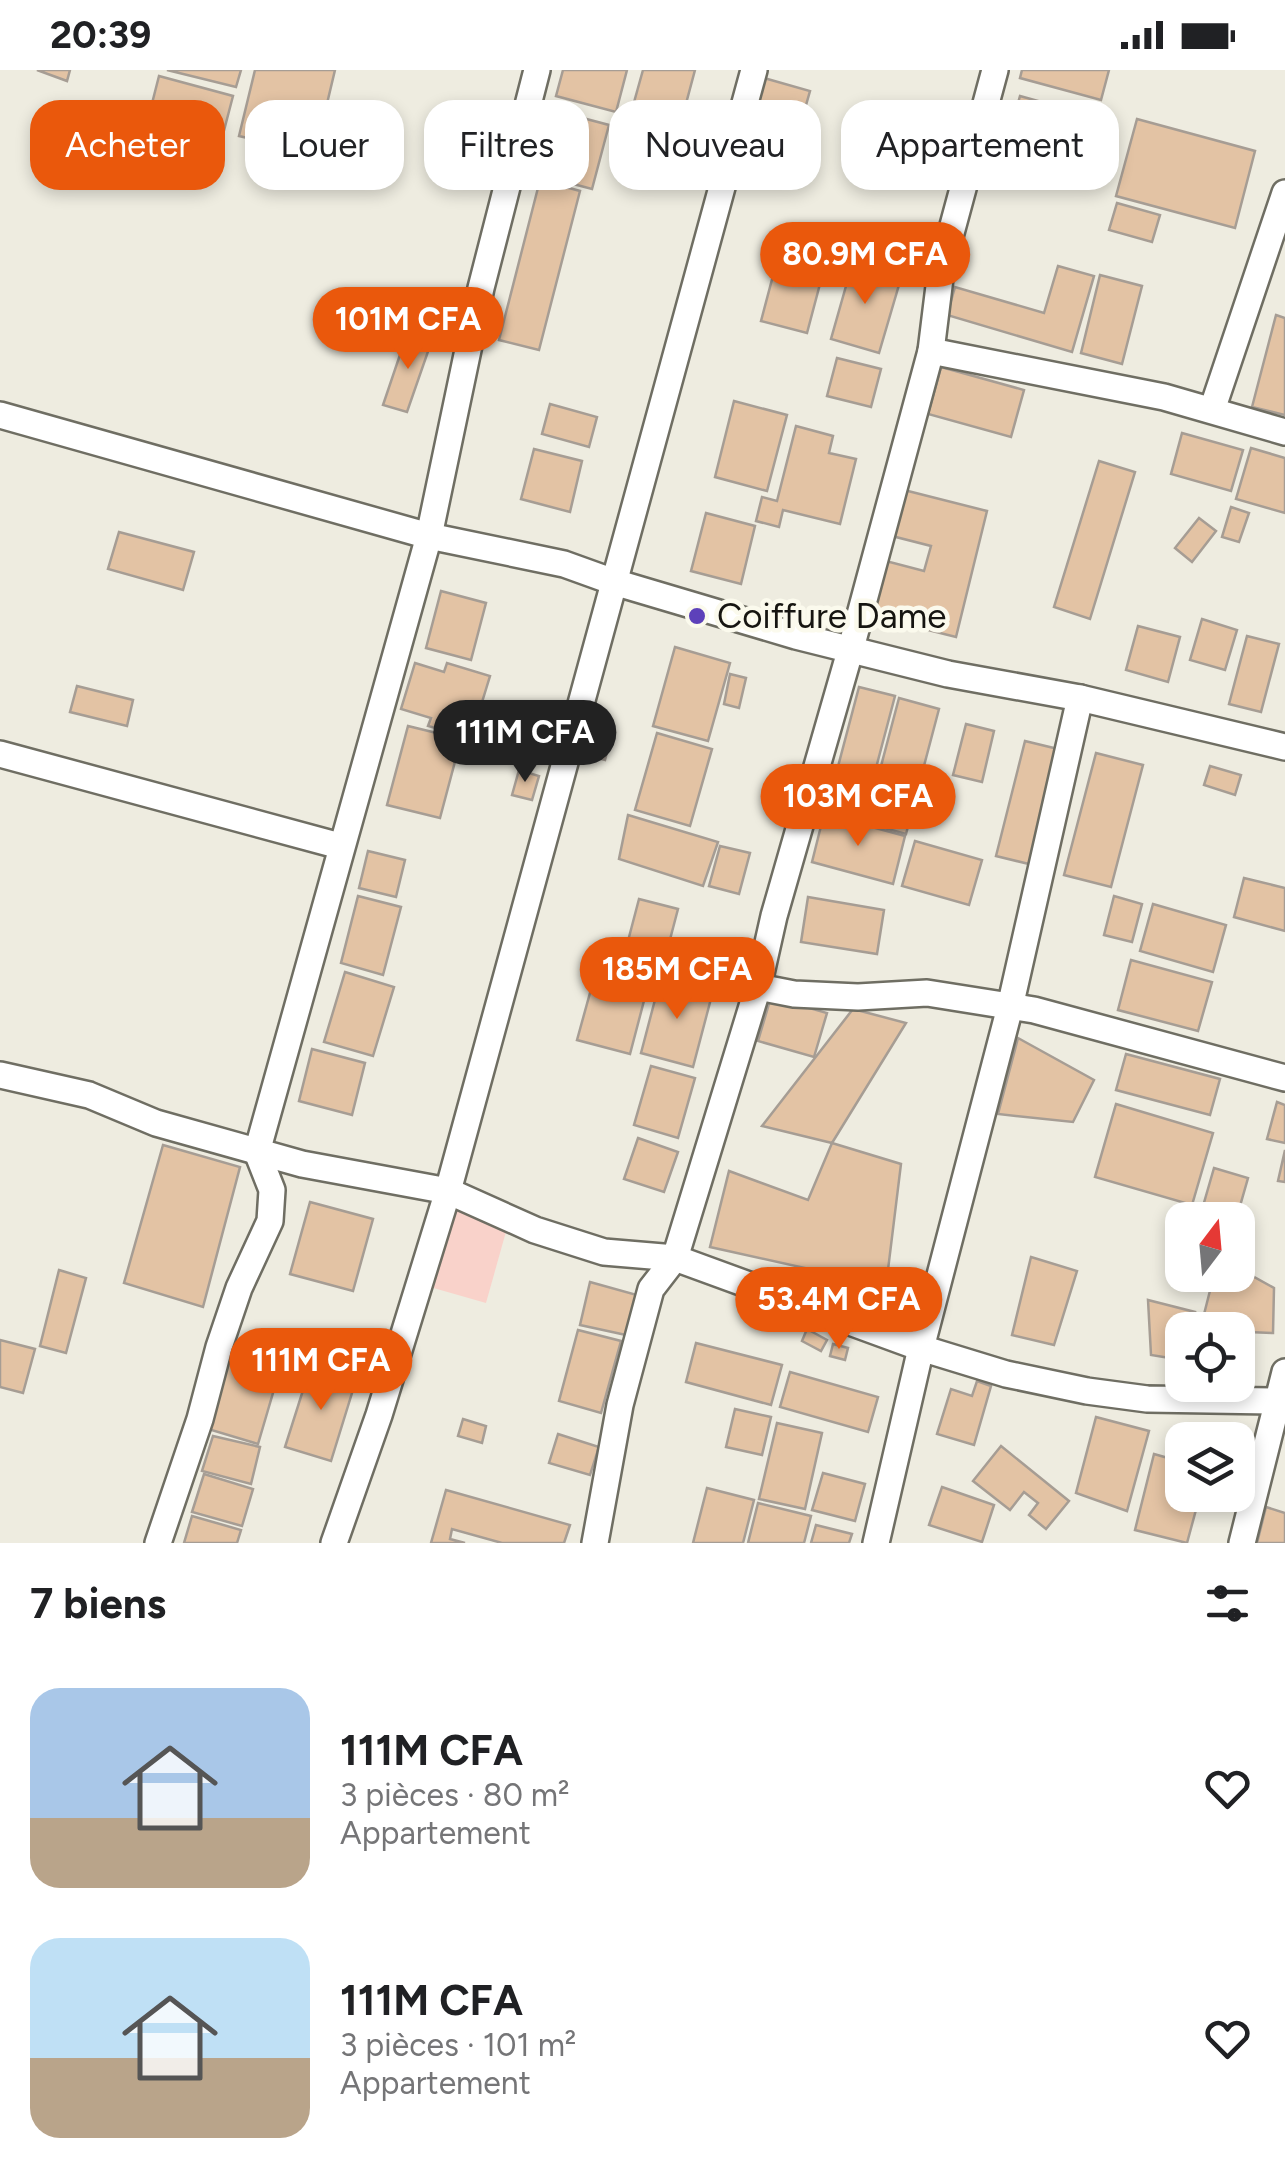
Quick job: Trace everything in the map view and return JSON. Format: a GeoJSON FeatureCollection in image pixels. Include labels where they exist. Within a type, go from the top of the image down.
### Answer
{"type":"FeatureCollection","features":[{"type":"Feature","properties":{"kind":"street"},"geometry":{"type":"LineString","coordinates":[[158,1543],[200,1420],[218,1346],[270,1221],[272,1190],[257,1152],[429,536],[480,288],[537,70]]}},
{"type":"Feature","properties":{"kind":"street"},"geometry":{"type":"LineString","coordinates":[[334,1543],[379,1415],[448,1191],[754,70]]}},
{"type":"Feature","properties":{"kind":"street"},"geometry":{"type":"LineString","coordinates":[[595,1543],[620,1405],[651,1289],[675,1258],[758,987],[774,916],[931,350],[941,270],[995,70]]}},
{"type":"Feature","properties":{"kind":"street"},"geometry":{"type":"LineString","coordinates":[[1212,410],[1285,193]]}},
{"type":"Feature","properties":{"kind":"street"},"geometry":{"type":"LineString","coordinates":[[931,350],[1164,397],[1285,432]]}},
{"type":"Feature","properties":{"kind":"street"},"geometry":{"type":"LineString","coordinates":[[0,415],[429,536],[564,564],[796,636],[948,674],[1080,698],[1285,747]]}},
{"type":"Feature","properties":{"kind":"street"},"geometry":{"type":"LineString","coordinates":[[876,1543],[1010,1007],[1080,698]]}},
{"type":"Feature","properties":{"kind":"street"},"geometry":{"type":"LineString","coordinates":[[0,754],[340,846]]}},
{"type":"Feature","properties":{"kind":"street"},"geometry":{"type":"LineString","coordinates":[[758,987],[794,994],[858,997],[927,992],[1034,1010],[1285,1078]]}},
{"type":"Feature","properties":{"kind":"street"},"geometry":{"type":"LineString","coordinates":[[0,1075],[89,1096],[156,1123],[302,1164],[448,1191],[535,1230],[604,1252],[675,1258],[922,1348],[1006,1374],[1147,1399],[1282,1399]]}},
{"type":"Feature","properties":{"kind":"street"},"geometry":{"type":"LineString","coordinates":[[1242,1543],[1282,1399],[1285,1372]]}},
{"type":"Feature","properties":{"kind":"shaded area"},"geometry":{"type":"Polygon","coordinates":[[[446,1203],[509,1221],[486,1303],[423,1285],[446,1203]]]}},
{"type":"Feature","properties":{"kind":"building"},"geometry":{"type":"Polygon","coordinates":[[[37,70],[70,70],[67,81],[37,70]]]}},
{"type":"Feature","properties":{"kind":"building"},"geometry":{"type":"Polygon","coordinates":[[[167,70],[241,70],[236,87],[167,70]]]}},
{"type":"Feature","properties":{"kind":"building"},"geometry":{"type":"Polygon","coordinates":[[[255,70],[335,70],[328,100],[248,100],[255,70]]]}},
{"type":"Feature","properties":{"kind":"building"},"geometry":{"type":"Polygon","coordinates":[[[563,70],[627,70],[619,100],[609,100],[609,110],[589,105],[589,100],[556,96],[563,70]]]}},
{"type":"Feature","properties":{"kind":"building"},"geometry":{"type":"Polygon","coordinates":[[[643,70],[695,70],[687,100],[635,100],[643,70]]]}},
{"type":"Feature","properties":{"kind":"building"},"geometry":{"type":"Polygon","coordinates":[[[1022,70],[1109,70],[1101,100],[1020,78],[1022,70]]]}},
{"type":"Feature","properties":{"kind":"building"},"geometry":{"type":"Polygon","coordinates":[[[159,76],[233,96],[225,127],[225,100],[153,100],[159,76]]]}},
{"type":"Feature","properties":{"kind":"building"},"geometry":{"type":"Polygon","coordinates":[[[764,78],[810,91],[807,100],[758,100],[764,78]]]}},
{"type":"Feature","properties":{"kind":"building"},"geometry":{"type":"Polygon","coordinates":[[[245,111],[245,137],[239,136],[245,111]]]}},
{"type":"Feature","properties":{"kind":"building"},"geometry":{"type":"Polygon","coordinates":[[[1137,119],[1255,151],[1235,228],[1116,196],[1137,119]]]}},
{"type":"Feature","properties":{"kind":"building"},"geometry":{"type":"Polygon","coordinates":[[[589,120],[609,125],[592,189],[589,188],[589,120]]]}},
{"type":"Feature","properties":{"kind":"building"},"geometry":{"type":"Polygon","coordinates":[[[537,190],[580,191],[539,350],[499,340],[537,190]]]}},
{"type":"Feature","properties":{"kind":"building"},"geometry":{"type":"Polygon","coordinates":[[[1117,203],[1160,215],[1152,242],[1109,230],[1117,203]]]}},
{"type":"Feature","properties":{"kind":"building"},"geometry":{"type":"Polygon","coordinates":[[[783,238],[829,250],[807,333],[761,321],[783,238]]]}},
{"type":"Feature","properties":{"kind":"building"},"geometry":{"type":"Polygon","coordinates":[[[847,262],[901,278],[879,353],[831,339],[848,279],[843,277],[847,262]]]}},
{"type":"Feature","properties":{"kind":"building"},"geometry":{"type":"Polygon","coordinates":[[[1058,266],[1094,276],[1072,352],[947,315],[955,287],[1044,313],[1058,266]]]}},
{"type":"Feature","properties":{"kind":"building"},"geometry":{"type":"Polygon","coordinates":[[[1100,275],[1142,286],[1122,364],[1081,353],[1100,275]]]}},
{"type":"Feature","properties":{"kind":"building"},"geometry":{"type":"Polygon","coordinates":[[[1276,315],[1285,318],[1285,415],[1252,407],[1276,315]]]}},
{"type":"Feature","properties":{"kind":"building"},"geometry":{"type":"Polygon","coordinates":[[[408,331],[432,340],[407,412],[383,405],[408,331]]]}},
{"type":"Feature","properties":{"kind":"building"},"geometry":{"type":"Polygon","coordinates":[[[837,358],[881,369],[871,407],[827,396],[837,358]]]}},
{"type":"Feature","properties":{"kind":"building"},"geometry":{"type":"Polygon","coordinates":[[[941,367],[1024,390],[1011,437],[928,414],[941,367]]]}},
{"type":"Feature","properties":{"kind":"building"},"geometry":{"type":"Polygon","coordinates":[[[734,401],[787,415],[767,491],[715,477],[734,401]]]}},
{"type":"Feature","properties":{"kind":"building"},"geometry":{"type":"Polygon","coordinates":[[[550,404],[597,417],[589,447],[542,434],[550,404]]]}},
{"type":"Feature","properties":{"kind":"building"},"geometry":{"type":"Polygon","coordinates":[[[796,426],[833,436],[829,453],[856,459],[840,524],[783,510],[779,527],[756,521],[762,497],[777,501],[796,426]]]}},
{"type":"Feature","properties":{"kind":"building"},"geometry":{"type":"Polygon","coordinates":[[[1182,433],[1243,450],[1231,491],[1171,474],[1182,433]]]}},
{"type":"Feature","properties":{"kind":"building"},"geometry":{"type":"Polygon","coordinates":[[[1251,448],[1285,458],[1285,513],[1236,499],[1251,448]]]}},
{"type":"Feature","properties":{"kind":"building"},"geometry":{"type":"Polygon","coordinates":[[[534,449],[582,461],[570,512],[521,499],[534,449]]]}},
{"type":"Feature","properties":{"kind":"building"},"geometry":{"type":"Polygon","coordinates":[[[1099,461],[1135,472],[1090,619],[1054,607],[1099,461]]]}},
{"type":"Feature","properties":{"kind":"building"},"geometry":{"type":"Polygon","coordinates":[[[904,490],[987,511],[956,637],[872,616],[886,561],[924,571],[931,546],[892,536],[904,490]]]}},
{"type":"Feature","properties":{"kind":"building"},"geometry":{"type":"Polygon","coordinates":[[[1231,507],[1249,513],[1239,542],[1222,537],[1231,507]]]}},
{"type":"Feature","properties":{"kind":"building"},"geometry":{"type":"Polygon","coordinates":[[[706,513],[755,526],[741,584],[691,571],[706,513]]]}},
{"type":"Feature","properties":{"kind":"building"},"geometry":{"type":"Polygon","coordinates":[[[1199,518],[1216,531],[1192,562],[1175,548],[1199,518]]]}},
{"type":"Feature","properties":{"kind":"building"},"geometry":{"type":"Polygon","coordinates":[[[119,532],[194,552],[183,590],[108,569],[119,532]]]}},
{"type":"Feature","properties":{"kind":"building"},"geometry":{"type":"Polygon","coordinates":[[[441,591],[486,603],[471,660],[426,648],[441,591]]]}},
{"type":"Feature","properties":{"kind":"building"},"geometry":{"type":"Polygon","coordinates":[[[1202,619],[1237,630],[1225,670],[1190,660],[1202,619]]]}},
{"type":"Feature","properties":{"kind":"building"},"geometry":{"type":"Polygon","coordinates":[[[1138,626],[1180,637],[1168,682],[1126,670],[1138,626]]]}},
{"type":"Feature","properties":{"kind":"building"},"geometry":{"type":"Polygon","coordinates":[[[1247,636],[1279,644],[1261,712],[1229,704],[1247,636]]]}},
{"type":"Feature","properties":{"kind":"building"},"geometry":{"type":"Polygon","coordinates":[[[675,647],[730,663],[708,741],[653,726],[675,647]]]}},
{"type":"Feature","properties":{"kind":"building"},"geometry":{"type":"Polygon","coordinates":[[[415,663],[444,672],[447,663],[490,676],[471,738],[428,726],[431,718],[401,709],[415,663]]]}},
{"type":"Feature","properties":{"kind":"building"},"geometry":{"type":"Polygon","coordinates":[[[730,674],[746,678],[739,708],[724,704],[730,674]]]}},
{"type":"Feature","properties":{"kind":"building"},"geometry":{"type":"Polygon","coordinates":[[[77,686],[133,700],[127,726],[70,712],[77,686]]]}},
{"type":"Feature","properties":{"kind":"building"},"geometry":{"type":"Polygon","coordinates":[[[859,687],[895,696],[862,821],[826,812],[859,687]]]}},
{"type":"Feature","properties":{"kind":"building"},"geometry":{"type":"Polygon","coordinates":[[[899,698],[939,709],[906,834],[866,823],[899,698]]]}},
{"type":"Feature","properties":{"kind":"building"},"geometry":{"type":"Polygon","coordinates":[[[966,724],[994,731],[982,782],[953,775],[966,724]]]}},
{"type":"Feature","properties":{"kind":"building"},"geometry":{"type":"Polygon","coordinates":[[[408,726],[461,739],[440,818],[387,805],[408,726]]]}},
{"type":"Feature","properties":{"kind":"building"},"geometry":{"type":"Polygon","coordinates":[[[657,733],[712,749],[690,826],[635,810],[657,733]]]}},
{"type":"Feature","properties":{"kind":"building"},"geometry":{"type":"Polygon","coordinates":[[[595,740],[609,744],[605,760],[590,756],[595,740]]]}},
{"type":"Feature","properties":{"kind":"building"},"geometry":{"type":"Polygon","coordinates":[[[1025,741],[1062,750],[1033,865],[996,856],[1025,741]]]}},
{"type":"Feature","properties":{"kind":"building"},"geometry":{"type":"Polygon","coordinates":[[[1096,753],[1143,765],[1111,887],[1064,875],[1096,753]]]}},
{"type":"Feature","properties":{"kind":"building"},"geometry":{"type":"Polygon","coordinates":[[[1210,766],[1241,775],[1235,795],[1204,785],[1210,766]]]}},
{"type":"Feature","properties":{"kind":"building"},"geometry":{"type":"Polygon","coordinates":[[[519,770],[539,776],[532,800],[512,795],[519,770]]]}},
{"type":"Feature","properties":{"kind":"building"},"geometry":{"type":"Polygon","coordinates":[[[824,814],[905,836],[893,884],[812,862],[824,814]]]}},
{"type":"Feature","properties":{"kind":"building"},"geometry":{"type":"Polygon","coordinates":[[[628,815],[718,842],[703,886],[619,859],[628,815]]]}},
{"type":"Feature","properties":{"kind":"building"},"geometry":{"type":"Polygon","coordinates":[[[915,841],[982,860],[969,905],[902,886],[915,841]]]}},
{"type":"Feature","properties":{"kind":"building"},"geometry":{"type":"Polygon","coordinates":[[[720,846],[750,853],[739,894],[709,886],[720,846]]]}},
{"type":"Feature","properties":{"kind":"building"},"geometry":{"type":"Polygon","coordinates":[[[368,851],[405,860],[396,897],[359,888],[368,851]]]}},
{"type":"Feature","properties":{"kind":"building"},"geometry":{"type":"Polygon","coordinates":[[[1244,878],[1285,888],[1285,931],[1234,917],[1244,878]]]}},
{"type":"Feature","properties":{"kind":"building"},"geometry":{"type":"Polygon","coordinates":[[[358,896],[401,907],[383,975],[341,963],[358,896]]]}},
{"type":"Feature","properties":{"kind":"building"},"geometry":{"type":"Polygon","coordinates":[[[1114,896],[1142,904],[1132,942],[1104,935],[1114,896]]]}},
{"type":"Feature","properties":{"kind":"building"},"geometry":{"type":"Polygon","coordinates":[[[808,897],[884,910],[877,954],[801,942],[808,897]]]}},
{"type":"Feature","properties":{"kind":"building"},"geometry":{"type":"Polygon","coordinates":[[[639,899],[678,909],[662,970],[623,960],[639,899]]]}},
{"type":"Feature","properties":{"kind":"building"},"geometry":{"type":"Polygon","coordinates":[[[1153,904],[1226,925],[1213,972],[1140,951],[1153,904]]]}},
{"type":"Feature","properties":{"kind":"building"},"geometry":{"type":"Polygon","coordinates":[[[1131,960],[1212,982],[1198,1031],[1118,1010],[1131,960]]]}},
{"type":"Feature","properties":{"kind":"building"},"geometry":{"type":"Polygon","coordinates":[[[598,964],[650,978],[630,1054],[577,1040],[598,964]]]}},
{"type":"Feature","properties":{"kind":"building"},"geometry":{"type":"Polygon","coordinates":[[[345,972],[394,987],[373,1056],[324,1042],[345,972]]]}},
{"type":"Feature","properties":{"kind":"building"},"geometry":{"type":"Polygon","coordinates":[[[661,977],[713,991],[693,1067],[641,1053],[661,977]]]}},
{"type":"Feature","properties":{"kind":"building"},"geometry":{"type":"Polygon","coordinates":[[[771,997],[827,1013],[814,1057],[758,1041],[771,997]]]}},
{"type":"Feature","properties":{"kind":"building"},"geometry":{"type":"Polygon","coordinates":[[[853,1009],[906,1023],[832,1143],[762,1126],[853,1009]]]}},
{"type":"Feature","properties":{"kind":"building"},"geometry":{"type":"Polygon","coordinates":[[[1018,1038],[1094,1080],[1073,1122],[998,1114],[1018,1038]]]}},
{"type":"Feature","properties":{"kind":"building"},"geometry":{"type":"Polygon","coordinates":[[[312,1049],[365,1063],[352,1115],[299,1101],[312,1049]]]}},
{"type":"Feature","properties":{"kind":"building"},"geometry":{"type":"Polygon","coordinates":[[[1126,1054],[1220,1079],[1210,1115],[1116,1090],[1126,1054]]]}},
{"type":"Feature","properties":{"kind":"building"},"geometry":{"type":"Polygon","coordinates":[[[651,1066],[695,1078],[678,1138],[634,1125],[651,1066]]]}},
{"type":"Feature","properties":{"kind":"building"},"geometry":{"type":"Polygon","coordinates":[[[1277,1102],[1285,1105],[1285,1143],[1267,1139],[1277,1102]]]}},
{"type":"Feature","properties":{"kind":"building"},"geometry":{"type":"Polygon","coordinates":[[[1116,1104],[1213,1133],[1193,1202],[1095,1177],[1116,1104]]]}},
{"type":"Feature","properties":{"kind":"building"},"geometry":{"type":"Polygon","coordinates":[[[638,1138],[678,1152],[664,1192],[624,1179],[638,1138]]]}},
{"type":"Feature","properties":{"kind":"building"},"geometry":{"type":"Polygon","coordinates":[[[832,1143],[901,1164],[886,1286],[710,1247],[729,1171],[808,1200],[832,1143]]]}},
{"type":"Feature","properties":{"kind":"building"},"geometry":{"type":"Polygon","coordinates":[[[163,1145],[240,1167],[203,1307],[124,1283],[163,1145]]]}},
{"type":"Feature","properties":{"kind":"building"},"geometry":{"type":"Polygon","coordinates":[[[1285,1150],[1285,1182],[1278,1181],[1285,1150]]]}},
{"type":"Feature","properties":{"kind":"building"},"geometry":{"type":"Polygon","coordinates":[[[1214,1168],[1248,1178],[1241,1202],[1204,1202],[1214,1168]]]}},
{"type":"Feature","properties":{"kind":"building"},"geometry":{"type":"Polygon","coordinates":[[[310,1202],[373,1219],[353,1291],[290,1274],[310,1202]]]}},
{"type":"Feature","properties":{"kind":"building"},"geometry":{"type":"Polygon","coordinates":[[[1031,1257],[1077,1271],[1054,1345],[1012,1335],[1031,1257]]]}},
{"type":"Feature","properties":{"kind":"building"},"geometry":{"type":"Polygon","coordinates":[[[59,1270],[86,1278],[66,1353],[40,1346],[59,1270]]]}},
{"type":"Feature","properties":{"kind":"building"},"geometry":{"type":"Polygon","coordinates":[[[1255,1277],[1274,1288],[1273,1333],[1255,1332],[1255,1312],[1205,1312],[1210,1292],[1255,1292],[1255,1277]]]}},
{"type":"Feature","properties":{"kind":"building"},"geometry":{"type":"Polygon","coordinates":[[[590,1282],[637,1295],[626,1335],[580,1325],[590,1282]]]}},
{"type":"Feature","properties":{"kind":"building"},"geometry":{"type":"Polygon","coordinates":[[[844,1289],[869,1295],[866,1306],[841,1300],[844,1289]]]}},
{"type":"Feature","properties":{"kind":"building"},"geometry":{"type":"Polygon","coordinates":[[[1148,1300],[1195,1312],[1165,1312],[1165,1357],[1151,1355],[1148,1300]]]}},
{"type":"Feature","properties":{"kind":"building"},"geometry":{"type":"Polygon","coordinates":[[[902,1307],[918,1311],[913,1334],[897,1330],[902,1307]]]}},
{"type":"Feature","properties":{"kind":"building"},"geometry":{"type":"Polygon","coordinates":[[[793,1311],[805,1320],[796,1330],[785,1322],[793,1311]]]}},
{"type":"Feature","properties":{"kind":"building"},"geometry":{"type":"Polygon","coordinates":[[[807,1329],[827,1340],[821,1351],[802,1341],[807,1329]]]}},
{"type":"Feature","properties":{"kind":"building"},"geometry":{"type":"Polygon","coordinates":[[[578,1330],[621,1341],[601,1413],[559,1401],[578,1330]]]}},
{"type":"Feature","properties":{"kind":"building"},"geometry":{"type":"Polygon","coordinates":[[[0,1340],[35,1349],[23,1393],[0,1387],[0,1340]]]}},
{"type":"Feature","properties":{"kind":"building"},"geometry":{"type":"Polygon","coordinates":[[[696,1343],[782,1365],[771,1405],[686,1382],[696,1343]]]}},
{"type":"Feature","properties":{"kind":"building"},"geometry":{"type":"Polygon","coordinates":[[[833,1344],[848,1348],[845,1360],[830,1356],[833,1344]]]}},
{"type":"Feature","properties":{"kind":"building"},"geometry":{"type":"Polygon","coordinates":[[[230,1354],[280,1369],[258,1444],[208,1429],[230,1354]]]}},
{"type":"Feature","properties":{"kind":"building"},"geometry":{"type":"Polygon","coordinates":[[[311,1365],[356,1380],[331,1461],[285,1447],[311,1365]]]}},
{"type":"Feature","properties":{"kind":"building"},"geometry":{"type":"Polygon","coordinates":[[[790,1372],[878,1397],[868,1432],[780,1407],[790,1372]]]}},
{"type":"Feature","properties":{"kind":"building"},"geometry":{"type":"Polygon","coordinates":[[[977,1381],[991,1386],[974,1445],[937,1434],[951,1389],[972,1396],[977,1381]]]}},
{"type":"Feature","properties":{"kind":"building"},"geometry":{"type":"Polygon","coordinates":[[[735,1409],[771,1417],[762,1455],[726,1447],[735,1409]]]}},
{"type":"Feature","properties":{"kind":"building"},"geometry":{"type":"Polygon","coordinates":[[[1096,1417],[1149,1431],[1127,1511],[1076,1493],[1096,1417]]]}},
{"type":"Feature","properties":{"kind":"building"},"geometry":{"type":"Polygon","coordinates":[[[463,1419],[486,1426],[482,1443],[458,1436],[463,1419]]]}},
{"type":"Feature","properties":{"kind":"building"},"geometry":{"type":"Polygon","coordinates":[[[777,1423],[822,1433],[805,1509],[759,1499],[777,1423]]]}},
{"type":"Feature","properties":{"kind":"building"},"geometry":{"type":"Polygon","coordinates":[[[558,1434],[599,1447],[590,1475],[549,1463],[558,1434]]]}},
{"type":"Feature","properties":{"kind":"building"},"geometry":{"type":"Polygon","coordinates":[[[213,1436],[260,1447],[251,1484],[202,1471],[213,1436]]]}},
{"type":"Feature","properties":{"kind":"building"},"geometry":{"type":"Polygon","coordinates":[[[1001,1446],[1069,1501],[1046,1529],[1029,1515],[1038,1503],[1024,1492],[1010,1510],[973,1481],[1001,1446]]]}},
{"type":"Feature","properties":{"kind":"building"},"geometry":{"type":"Polygon","coordinates":[[[1154,1454],[1165,1457],[1165,1512],[1195,1512],[1187,1543],[1135,1530],[1154,1454]]]}},
{"type":"Feature","properties":{"kind":"building"},"geometry":{"type":"Polygon","coordinates":[[[823,1473],[865,1484],[855,1521],[812,1510],[823,1473]]]}},
{"type":"Feature","properties":{"kind":"building"},"geometry":{"type":"Polygon","coordinates":[[[204,1474],[253,1489],[242,1526],[192,1512],[204,1474]]]}},
{"type":"Feature","properties":{"kind":"building"},"geometry":{"type":"Polygon","coordinates":[[[942,1487],[994,1505],[982,1542],[929,1525],[942,1487]]]}},
{"type":"Feature","properties":{"kind":"building"},"geometry":{"type":"Polygon","coordinates":[[[707,1488],[754,1500],[743,1543],[693,1543],[707,1488]]]}},
{"type":"Feature","properties":{"kind":"building"},"geometry":{"type":"Polygon","coordinates":[[[446,1490],[570,1525],[564,1543],[502,1543],[452,1529],[450,1539],[465,1543],[431,1543],[446,1490]]]}},
{"type":"Feature","properties":{"kind":"building"},"geometry":{"type":"Polygon","coordinates":[[[758,1503],[811,1516],[804,1543],[748,1543],[758,1503]]]}},
{"type":"Feature","properties":{"kind":"building"},"geometry":{"type":"Polygon","coordinates":[[[1266,1507],[1285,1513],[1285,1543],[1257,1543],[1266,1507]]]}},
{"type":"Feature","properties":{"kind":"building"},"geometry":{"type":"Polygon","coordinates":[[[192,1516],[241,1530],[237,1543],[184,1543],[192,1516]]]}},
{"type":"Feature","properties":{"kind":"building"},"geometry":{"type":"Polygon","coordinates":[[[816,1525],[852,1534],[849,1543],[811,1543],[816,1525]]]}},
{"type":"Feature","properties":{"kind":"place","name":"Coiffure Dame"},"geometry":{"type":"Point","coordinates":[697,616]}}]}
